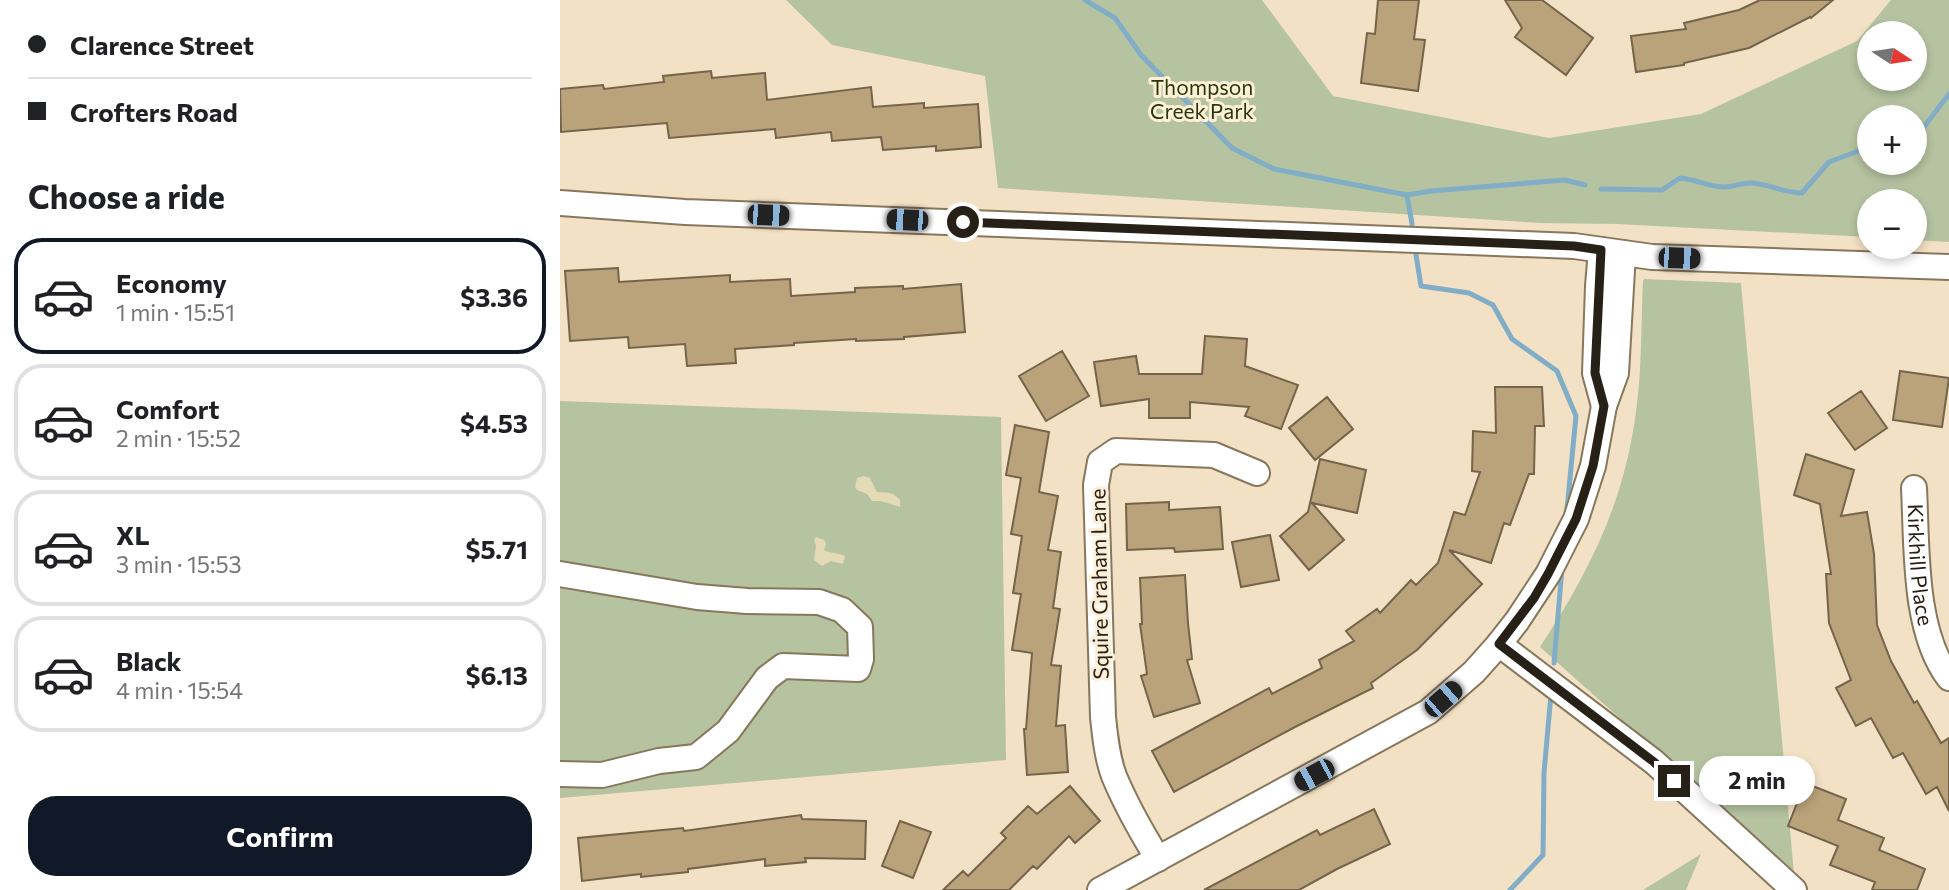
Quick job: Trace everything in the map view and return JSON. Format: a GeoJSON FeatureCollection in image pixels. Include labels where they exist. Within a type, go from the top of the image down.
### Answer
{"type":"FeatureCollection","features":[{"type":"Feature","properties":{"kind":"street"},"geometry":{"type":"LineString","coordinates":[[560,203],[685,212],[1574,246],[1651,257],[1949,267]]}},
{"type":"Feature","properties":{"kind":"street"},"geometry":{"type":"LineString","coordinates":[[1100,890],[1428,712],[1474,672],[1499,644],[1534,598],[1548,574],[1576,519],[1593,466],[1604,406],[1616,373],[1612,251]]}},
{"type":"Feature","properties":{"kind":"street","name":"Squire Graham Lane"},"geometry":{"type":"LineString","coordinates":[[1158,859],[1114,775],[1105,742],[1096,485],[1100,462],[1116,451],[1214,454],[1257,472]]}},
{"type":"Feature","properties":{"kind":"street","name":"Kirkhill Place"},"geometry":{"type":"LineString","coordinates":[[1914,488],[1921,602],[1933,649],[1949,678]]}},
{"type":"Feature","properties":{"kind":"street"},"geometry":{"type":"LineString","coordinates":[[560,574],[697,597],[820,602],[842,610],[859,626],[860,659],[858,670],[783,666],[767,678],[728,731],[696,757],[659,761],[601,775],[560,774]]}},
{"type":"Feature","properties":{"kind":"street"},"geometry":{"type":"LineString","coordinates":[[1499,644],[1654,762],[1794,890]]}},
{"type":"Feature","properties":{"kind":"green space","name":"Thompson Creek Park"},"geometry":{"type":"Polygon","coordinates":[[[786,0],[1262,0],[1333,96],[1549,138],[1701,114],[1857,41],[1857,91],[1927,91],[1927,21],[1874,21],[1891,0],[1949,0],[1949,242],[1927,241],[1927,189],[1857,189],[1857,236],[1617,224],[1541,223],[998,188],[985,76],[832,45],[786,0]]]}},
{"type":"Feature","properties":{"kind":"green space"},"geometry":{"type":"Polygon","coordinates":[[[1644,279],[1741,283],[1794,874],[1540,647],[1575,589],[1604,532],[1624,471],[1632,439],[1639,389],[1644,279]]]}},
{"type":"Feature","properties":{"kind":"green space"},"geometry":{"type":"Polygon","coordinates":[[[560,401],[1001,417],[1006,760],[560,798],[560,401]]]}},
{"type":"Feature","properties":{"kind":"green space"},"geometry":{"type":"Polygon","coordinates":[[[1701,854],[1686,890],[1643,890],[1701,854]]]}},
{"type":"Feature","properties":{"kind":"sand"},"geometry":{"type":"Polygon","coordinates":[[[857,478],[870,478],[877,492],[895,495],[900,500],[900,507],[872,501],[867,494],[857,490],[857,478]]]}},
{"type":"Feature","properties":{"kind":"sand"},"geometry":{"type":"Polygon","coordinates":[[[816,537],[824,540],[824,550],[845,556],[843,564],[831,561],[822,566],[814,560],[816,537]]]}},
{"type":"Feature","properties":{"kind":"building"},"geometry":{"type":"Polygon","coordinates":[[[1378,0],[1419,0],[1414,39],[1425,40],[1418,91],[1361,83],[1367,33],[1375,34],[1378,0]]]}},
{"type":"Feature","properties":{"kind":"building"},"geometry":{"type":"Polygon","coordinates":[[[1505,0],[1542,0],[1593,38],[1566,75],[1515,37],[1522,28],[1505,0]]]}},
{"type":"Feature","properties":{"kind":"building"},"geometry":{"type":"Polygon","coordinates":[[[1760,0],[1833,0],[1811,18],[1749,48],[1684,65],[1636,72],[1631,36],[1686,29],[1684,23],[1739,10],[1760,0]]]}},
{"type":"Feature","properties":{"kind":"building"},"geometry":{"type":"Polygon","coordinates":[[[711,71],[712,78],[765,73],[767,100],[871,87],[873,107],[924,103],[924,108],[978,104],[981,147],[936,151],[936,146],[883,150],[881,137],[832,141],[831,132],[776,138],[775,129],[669,138],[667,123],[561,132],[560,89],[603,85],[604,89],[664,82],[663,76],[711,71]]]}},
{"type":"Feature","properties":{"kind":"building"},"geometry":{"type":"Polygon","coordinates":[[[618,268],[619,282],[730,275],[730,282],[790,279],[791,296],[855,292],[855,288],[903,286],[903,289],[961,284],[965,332],[904,339],[856,339],[735,349],[736,363],[687,366],[685,344],[629,348],[628,337],[570,341],[565,271],[618,268]]]}},
{"type":"Feature","properties":{"kind":"building"},"geometry":{"type":"Polygon","coordinates":[[[1205,336],[1247,339],[1245,366],[1298,385],[1281,429],[1245,416],[1249,407],[1190,402],[1190,418],[1149,418],[1149,399],[1101,406],[1094,362],[1136,356],[1139,374],[1202,374],[1205,336]]]}},
{"type":"Feature","properties":{"kind":"building"},"geometry":{"type":"Polygon","coordinates":[[[1062,351],[1089,396],[1046,421],[1019,376],[1062,351]]]}},
{"type":"Feature","properties":{"kind":"building"},"geometry":{"type":"Polygon","coordinates":[[[1900,371],[1949,378],[1942,427],[1893,420],[1900,371]]]}},
{"type":"Feature","properties":{"kind":"building"},"geometry":{"type":"Polygon","coordinates":[[[1495,387],[1542,387],[1544,426],[1535,426],[1534,474],[1529,474],[1510,525],[1504,523],[1491,563],[1449,550],[1482,584],[1417,650],[1371,683],[1373,688],[1174,792],[1152,751],[1269,688],[1272,694],[1322,668],[1319,660],[1354,641],[1346,631],[1377,609],[1380,613],[1411,580],[1416,585],[1438,563],[1454,512],[1465,515],[1480,472],[1472,471],[1473,431],[1496,433],[1495,387]]]}},
{"type":"Feature","properties":{"kind":"building"},"geometry":{"type":"Polygon","coordinates":[[[1861,391],[1887,428],[1855,450],[1828,413],[1861,391]]]}},
{"type":"Feature","properties":{"kind":"building"},"geometry":{"type":"Polygon","coordinates":[[[1327,397],[1353,429],[1315,460],[1289,428],[1327,397]]]}},
{"type":"Feature","properties":{"kind":"building"},"geometry":{"type":"Polygon","coordinates":[[[1015,425],[1049,432],[1039,492],[1058,496],[1048,550],[1061,552],[1053,608],[1060,609],[1051,665],[1061,666],[1056,726],[1065,725],[1068,772],[1027,775],[1024,729],[1032,653],[1012,650],[1021,594],[1013,593],[1022,536],[1011,534],[1021,478],[1006,475],[1015,425]]]}},
{"type":"Feature","properties":{"kind":"building"},"geometry":{"type":"Polygon","coordinates":[[[1806,454],[1854,470],[1841,516],[1867,512],[1874,554],[1877,625],[1891,661],[1914,703],[1917,701],[1941,743],[1949,738],[1949,811],[1937,787],[1926,794],[1903,753],[1893,758],[1871,718],[1856,726],[1836,688],[1851,680],[1829,623],[1826,574],[1831,574],[1820,504],[1794,495],[1806,454]]]}},
{"type":"Feature","properties":{"kind":"building"},"geometry":{"type":"Polygon","coordinates":[[[1320,459],[1366,470],[1357,513],[1312,503],[1344,540],[1309,570],[1280,536],[1308,512],[1320,459]]]}},
{"type":"Feature","properties":{"kind":"building"},"geometry":{"type":"Polygon","coordinates":[[[1169,502],[1169,510],[1220,507],[1223,549],[1175,552],[1174,548],[1127,550],[1126,504],[1169,502]]]}},
{"type":"Feature","properties":{"kind":"building"},"geometry":{"type":"Polygon","coordinates":[[[1270,535],[1279,580],[1241,587],[1232,542],[1270,535]]]}},
{"type":"Feature","properties":{"kind":"building"},"geometry":{"type":"Polygon","coordinates":[[[1185,575],[1192,659],[1187,660],[1200,703],[1154,717],[1141,676],[1147,674],[1140,624],[1140,578],[1185,575]]]}},
{"type":"Feature","properties":{"kind":"building"},"geometry":{"type":"Polygon","coordinates":[[[1805,783],[1846,799],[1838,820],[1884,838],[1879,850],[1925,869],[1917,890],[1872,890],[1875,882],[1830,865],[1838,846],[1788,826],[1805,783]]]}},
{"type":"Feature","properties":{"kind":"building"},"geometry":{"type":"Polygon","coordinates":[[[1070,786],[1100,821],[1075,843],[1069,836],[1037,869],[1033,866],[1009,890],[943,890],[963,871],[968,876],[1006,838],[1001,833],[1028,806],[1037,814],[1070,786]]]}},
{"type":"Feature","properties":{"kind":"building"},"geometry":{"type":"Polygon","coordinates":[[[1374,809],[1390,844],[1299,890],[1204,890],[1317,830],[1320,835],[1374,809]]]}},
{"type":"Feature","properties":{"kind":"building"},"geometry":{"type":"Polygon","coordinates":[[[801,815],[802,819],[866,821],[865,859],[805,858],[806,862],[765,866],[765,859],[688,869],[688,872],[582,881],[578,838],[683,828],[684,831],[801,815]]]}},
{"type":"Feature","properties":{"kind":"building"},"geometry":{"type":"Polygon","coordinates":[[[900,821],[931,832],[913,878],[882,866],[900,821]]]}},
{"type":"Feature","properties":{"kind":"waterway"},"geometry":{"type":"LineString","coordinates":[[1085,0],[1115,18],[1141,55],[1232,148],[1274,169],[1407,195],[1565,180],[1585,185]]}},
{"type":"Feature","properties":{"kind":"waterway"},"geometry":{"type":"LineString","coordinates":[[1927,123],[1949,94]]}},
{"type":"Feature","properties":{"kind":"waterway"},"geometry":{"type":"LineString","coordinates":[[1601,189],[1662,190],[1680,178],[1719,187],[1749,183],[1802,193],[1829,162],[1857,152]]}},
{"type":"Feature","properties":{"kind":"waterway"},"geometry":{"type":"LineString","coordinates":[[1407,195],[1412,224]]}},
{"type":"Feature","properties":{"kind":"waterway"},"geometry":{"type":"LineString","coordinates":[[1416,255],[1421,286],[1469,293],[1493,305],[1512,339],[1557,371],[1576,416],[1567,509]]}},
{"type":"Feature","properties":{"kind":"waterway"},"geometry":{"type":"LineString","coordinates":[[1554,663],[1562,568]]}},
{"type":"Feature","properties":{"kind":"waterway"},"geometry":{"type":"LineString","coordinates":[[1510,890],[1543,855],[1544,773],[1551,694]]}},
{"type":"Feature","properties":{"kind":"route"},"geometry":{"type":"LineString","coordinates":[[963,222],[1574,246],[1601,250],[1595,373],[1604,406],[1593,466],[1576,519],[1548,574],[1534,598],[1499,644],[1654,762],[1674,781]]}}]}
